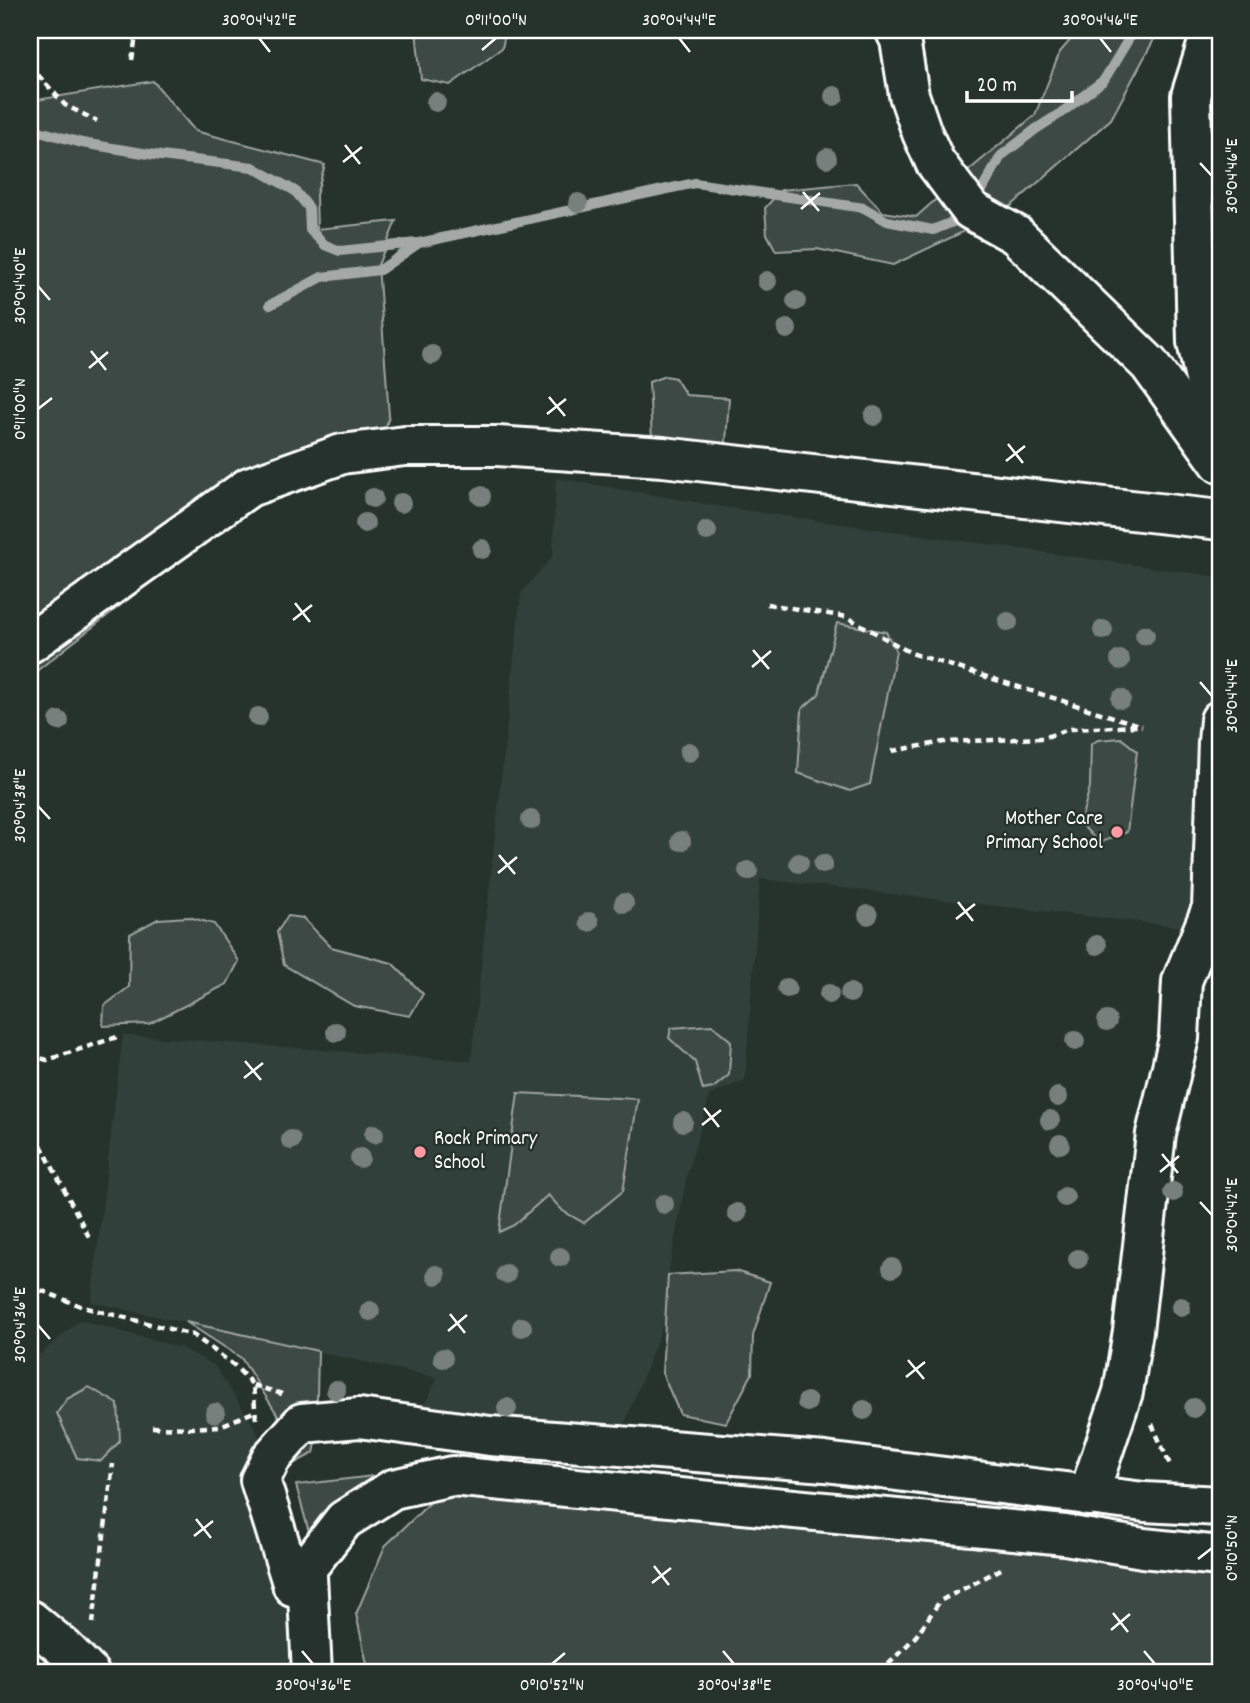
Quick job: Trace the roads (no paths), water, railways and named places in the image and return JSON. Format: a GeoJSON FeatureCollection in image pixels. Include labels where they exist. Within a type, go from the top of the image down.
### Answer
{"type":"FeatureCollection","features":[{"type":"Feature","properties":{"kind":"street"},"geometry":{"type":"LineString","coordinates":[[1212,30],[1191,96],[1197,342],[1220,449]]}},
{"type":"Feature","properties":{"kind":"street"},"geometry":{"type":"LineString","coordinates":[[906,33],[909,95],[935,162],[971,210],[1016,235],[1149,365],[1220,463]]}},
{"type":"Feature","properties":{"kind":"street"},"geometry":{"type":"LineString","coordinates":[[30,643],[249,487],[342,454],[405,446],[497,446],[663,457],[1220,520]]}},
{"type":"Feature","properties":{"kind":"street"},"geometry":{"type":"LineString","coordinates":[[1088,1496],[1123,1392],[1133,1331],[1156,1133],[1179,1038],[1182,981],[1212,908],[1220,720]]}},
{"type":"Feature","properties":{"kind":"street"},"geometry":{"type":"LineString","coordinates":[[293,1586],[260,1480],[271,1458],[302,1423],[359,1418],[490,1436],[825,1462],[1088,1496],[1220,1506]]}},
{"type":"Feature","properties":{"kind":"street"},"geometry":{"type":"LineString","coordinates":[[293,1586],[345,1520],[393,1489],[452,1476],[1065,1535],[1143,1548],[1220,1556]]}},
{"type":"Feature","properties":{"kind":"street"},"geometry":{"type":"LineString","coordinates":[[293,1586],[307,1576],[312,1673]]}},
{"type":"Feature","properties":{"kind":"street"},"geometry":{"type":"LineString","coordinates":[[30,1620],[89,1673]]}},
{"type":"Feature","properties":{"kind":"waterway"},"geometry":{"type":"LineString","coordinates":[[976,201],[1001,156],[1104,80],[1134,30]]}},
{"type":"Feature","properties":{"kind":"waterway"},"geometry":{"type":"LineString","coordinates":[[30,131],[36,130],[82,143],[161,156],[253,167],[295,191],[309,208],[310,230],[325,245],[340,251],[416,243]]}},
{"type":"Feature","properties":{"kind":"waterway"},"geometry":{"type":"LineString","coordinates":[[270,305],[322,277],[380,270],[419,243],[695,183],[864,208],[887,221],[933,230],[966,214]]}},
{"type":"Feature","properties":{"kind":"place","name":"Mother Care Primary School"},"geometry":{"type":"Point","coordinates":[1117,832]}},
{"type":"Feature","properties":{"kind":"place","name":"Rock Primary School"},"geometry":{"type":"Point","coordinates":[420,1152]}}]}
